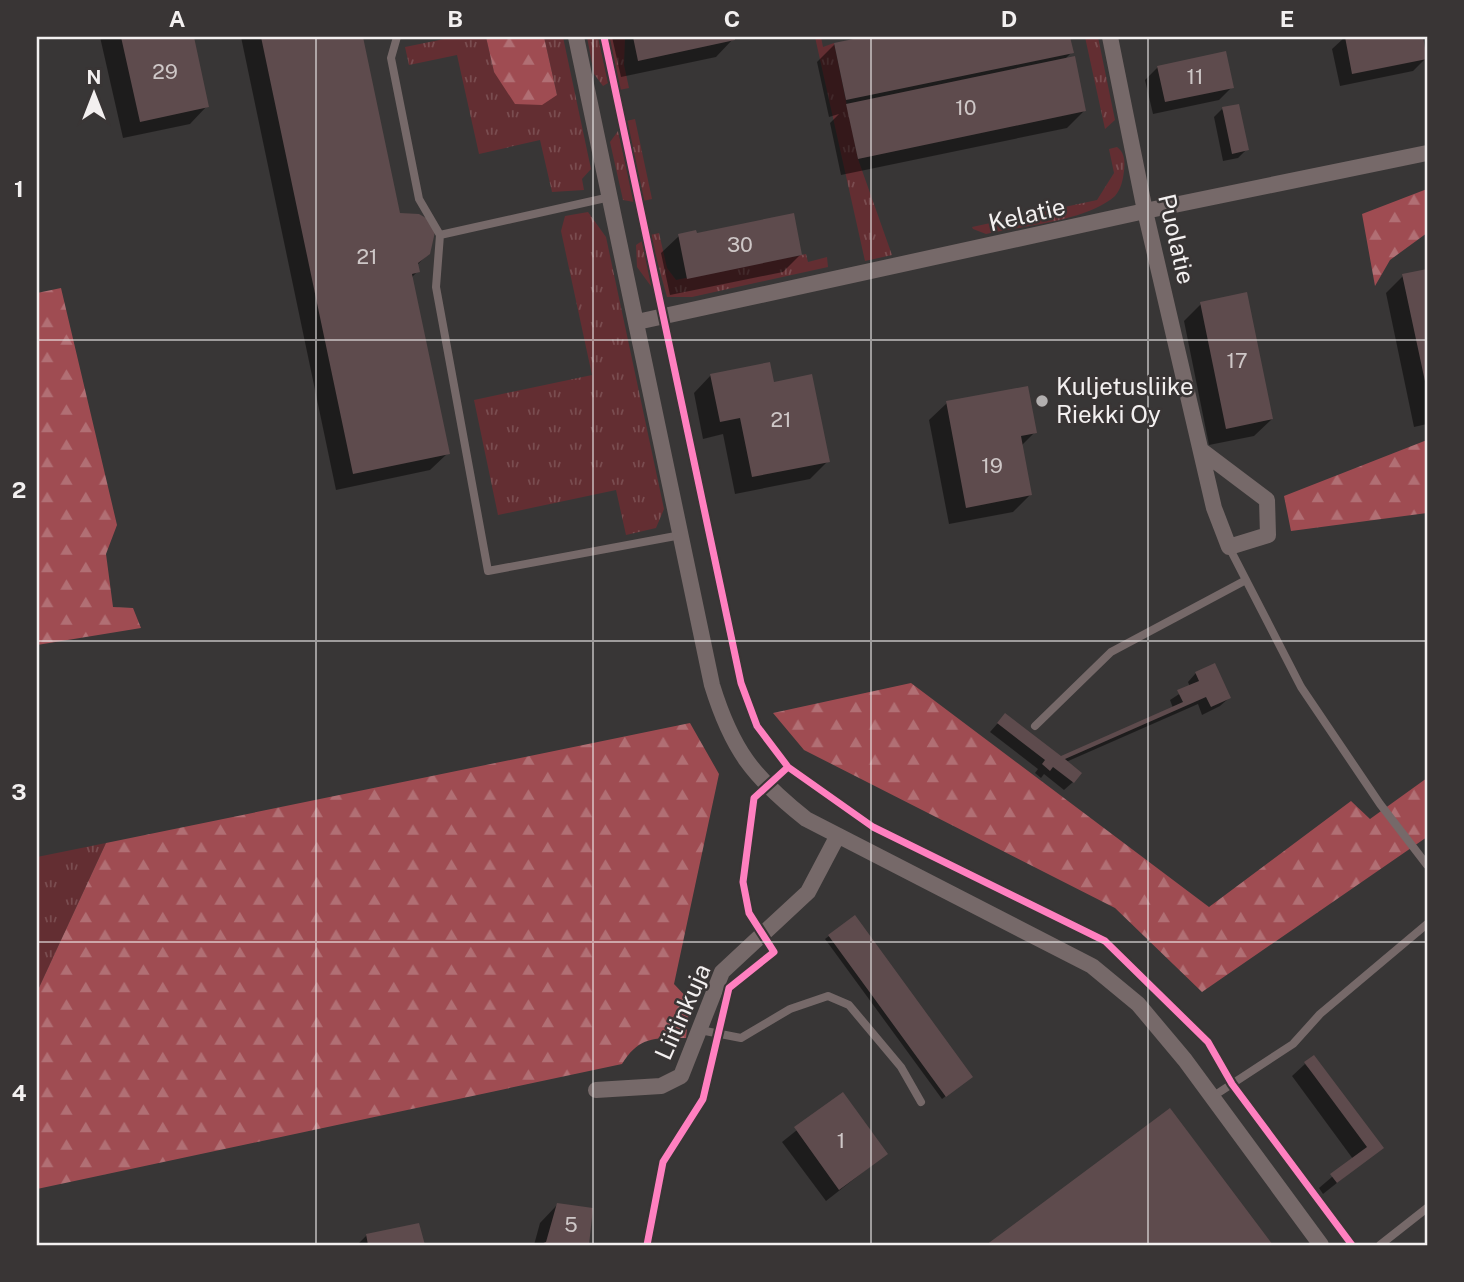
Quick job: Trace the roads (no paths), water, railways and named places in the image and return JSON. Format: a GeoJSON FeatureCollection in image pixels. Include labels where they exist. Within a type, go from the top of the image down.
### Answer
{"type":"FeatureCollection","features":[{"type":"Feature","properties":{"kind":"street"},"geometry":{"type":"LineString","coordinates":[[576,37],[712,685],[733,742],[768,787],[806,819],[1092,966],[1138,1004],[1212,1097],[1321,1245]]}},
{"type":"Feature","properties":{"kind":"street","name":"Puolatie"},"geometry":{"type":"LineString","coordinates":[[1110,37],[1145,211],[1214,508],[1229,547]]}},
{"type":"Feature","properties":{"kind":"street","name":"Kelatie"},"geometry":{"type":"LineString","coordinates":[[637,323],[1145,211],[1427,153]]}},
{"type":"Feature","properties":{"kind":"street"},"geometry":{"type":"LineString","coordinates":[[1202,452],[1267,500],[1268,535],[1229,547]]}},
{"type":"Feature","properties":{"kind":"street","name":"Liitinkuja"},"geometry":{"type":"LineString","coordinates":[[596,1090],[662,1086],[681,1076],[722,972],[808,892],[837,837]]}},
{"type":"Feature","properties":{"kind":"lane"},"geometry":{"type":"LineString","coordinates":[[397,37],[391,58],[419,199],[440,235],[436,287],[488,571],[681,535]]}},
{"type":"Feature","properties":{"kind":"lane"},"geometry":{"type":"LineString","coordinates":[[440,235],[610,197]]}},
{"type":"Feature","properties":{"kind":"lane"},"geometry":{"type":"LineString","coordinates":[[1229,547],[1301,687],[1380,804],[1427,865]]}},
{"type":"Feature","properties":{"kind":"lane"},"geometry":{"type":"LineString","coordinates":[[1035,726],[1111,652],[1246,580]]}},
{"type":"Feature","properties":{"kind":"lane"},"geometry":{"type":"LineString","coordinates":[[1212,1097],[1293,1044],[1320,1014],[1427,925]]}},
{"type":"Feature","properties":{"kind":"lane"},"geometry":{"type":"LineString","coordinates":[[700,1030],[741,1038],[790,1009],[828,996],[849,1005],[901,1067],[921,1102]]}},
{"type":"Feature","properties":{"kind":"lane"},"geometry":{"type":"LineString","coordinates":[[1380,1245],[1427,1208]]}},
{"type":"Feature","properties":{"kind":"place","name":"Kuljetusliike Riekki Oy"},"geometry":{"type":"Point","coordinates":[1042,401]}}]}
